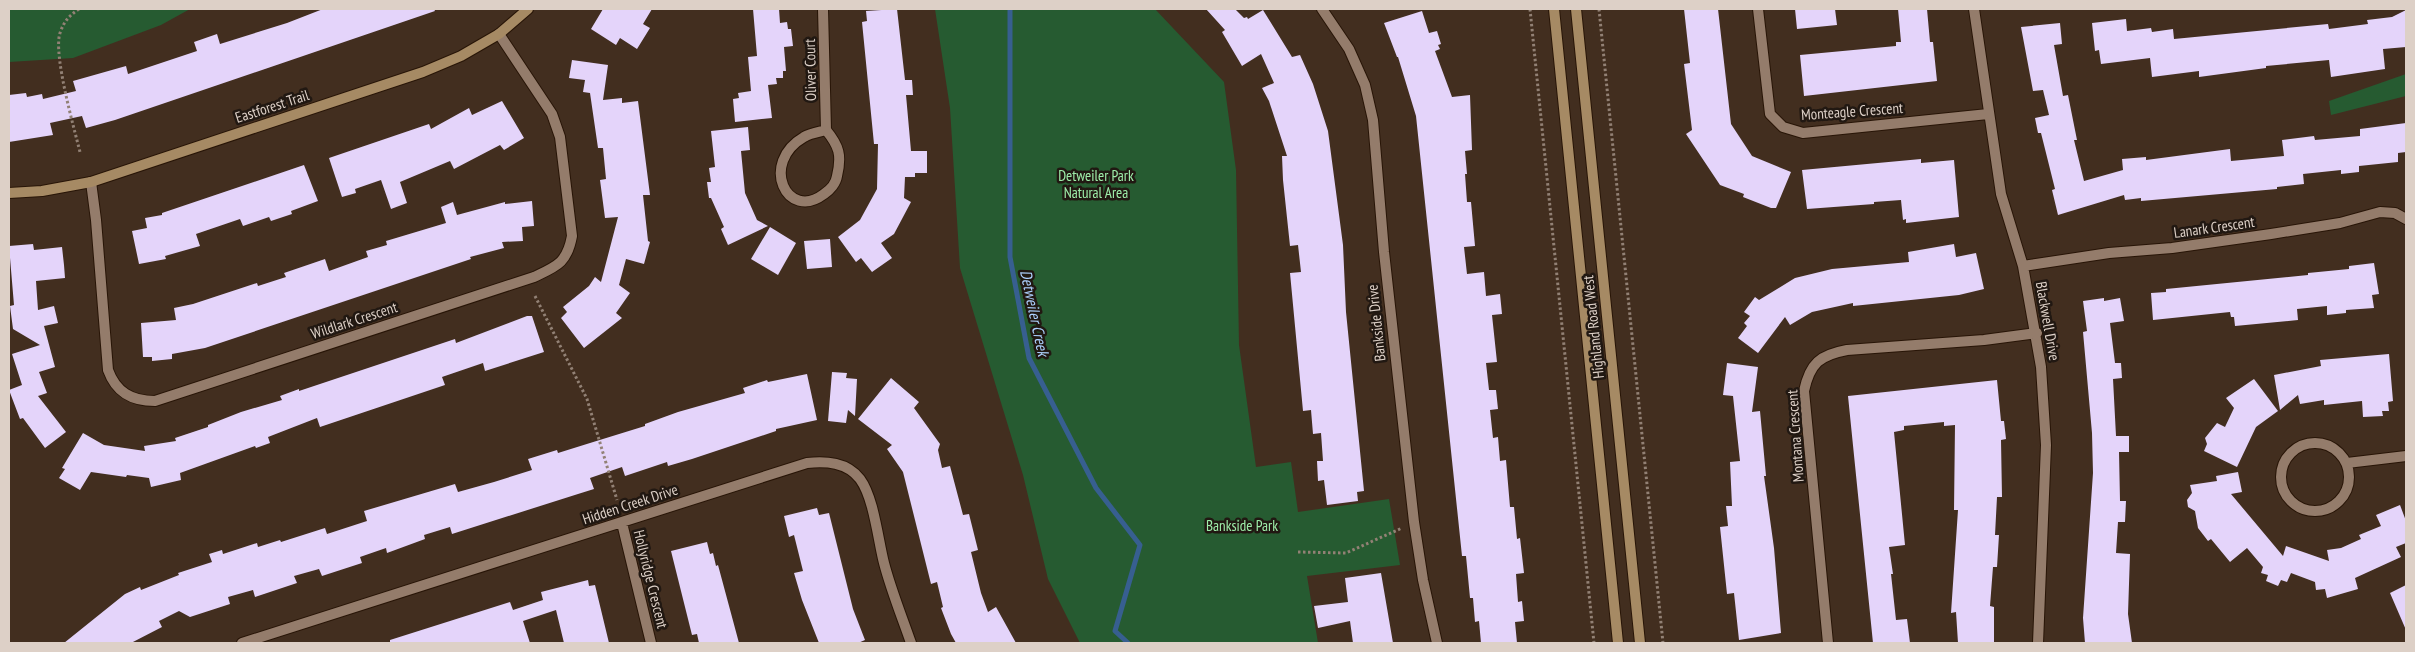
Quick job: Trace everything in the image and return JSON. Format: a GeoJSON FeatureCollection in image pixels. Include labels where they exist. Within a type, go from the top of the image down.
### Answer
{"type":"FeatureCollection","features":[{"type":"Feature","properties":{"kind":"main road","name":"Eastforest Trail"},"geometry":{"type":"LineString","coordinates":[[9,193],[42,191],[91,182],[423,72],[461,56],[499,34],[528,9]]}},
{"type":"Feature","properties":{"kind":"main road","name":"Highland Road West"},"geometry":{"type":"LineString","coordinates":[[1554,9],[1618,643]]}},
{"type":"Feature","properties":{"kind":"main road","name":"Highland Road West"},"geometry":{"type":"LineString","coordinates":[[1576,9],[1640,643]]}},
{"type":"Feature","properties":{"kind":"street","name":"Oliver Court"},"geometry":{"type":"LineString","coordinates":[[823,9],[826,130]]}},
{"type":"Feature","properties":{"kind":"street","name":"Bankside Drive"},"geometry":{"type":"LineString","coordinates":[[1322,9],[1349,49],[1365,85],[1373,120],[1384,252],[1414,522],[1423,580],[1437,643]]}},
{"type":"Feature","properties":{"kind":"street","name":"Monteagle Crescent"},"geometry":{"type":"LineString","coordinates":[[1758,9],[1770,114],[1783,127],[1803,133],[1988,114]]}},
{"type":"Feature","properties":{"kind":"street","name":"Blackwell Drive"},"geometry":{"type":"LineString","coordinates":[[1974,9],[2001,194],[2023,266],[2041,367],[2046,445],[2038,643]]}},
{"type":"Feature","properties":{"kind":"street","name":"Wildlark Crescent"},"geometry":{"type":"LineString","coordinates":[[91,182],[96,220],[108,370],[112,381],[121,391],[143,401],[155,401],[534,277],[558,265],[569,252],[572,236],[560,137],[552,114],[499,34]]}},
{"type":"Feature","properties":{"kind":"street"},"geometry":{"type":"LineString","coordinates":[[826,130],[838,145],[840,161],[837,178],[829,191],[817,200],[807,201],[793,198],[783,188],[779,177],[782,162],[792,145],[805,136],[826,130]]}},
{"type":"Feature","properties":{"kind":"street","name":"Lanark Crescent"},"geometry":{"type":"LineString","coordinates":[[2023,266],[2109,253],[2172,248],[2270,234],[2340,223],[2380,212],[2395,213],[2406,219]]}},
{"type":"Feature","properties":{"kind":"street","name":"Montana Crescent"},"geometry":{"type":"LineString","coordinates":[[1828,643],[1804,391],[1807,376],[1815,363],[1829,354],[1847,350],[1984,340],[2036,332]]}},
{"type":"Feature","properties":{"kind":"street"},"geometry":{"type":"LineString","coordinates":[[2306,444],[2336,449],[2347,463],[2350,477],[2347,492],[2328,510],[2298,507],[2283,490],[2281,474],[2287,457],[2306,444]]}},
{"type":"Feature","properties":{"kind":"street"},"geometry":{"type":"LineString","coordinates":[[2347,463],[2406,456]]}},
{"type":"Feature","properties":{"kind":"street","name":"Hidden Creek Drive"},"geometry":{"type":"LineString","coordinates":[[242,643],[807,463],[822,462],[836,464],[850,470],[860,479],[868,495],[884,565],[911,643]]}},
{"type":"Feature","properties":{"kind":"street","name":"Hollyridge Crescent"},"geometry":{"type":"LineString","coordinates":[[622,523],[651,643]]}},
{"type":"Feature","properties":{"kind":"path"},"geometry":{"type":"LineString","coordinates":[[78,9],[66,17],[59,35],[62,76],[80,152]]}},
{"type":"Feature","properties":{"kind":"path"},"geometry":{"type":"LineString","coordinates":[[1530,9],[1594,643]]}},
{"type":"Feature","properties":{"kind":"path"},"geometry":{"type":"LineString","coordinates":[[1599,9],[1662,643]]}},
{"type":"Feature","properties":{"kind":"path"},"geometry":{"type":"LineString","coordinates":[[536,296],[587,399],[618,500]]}},
{"type":"Feature","properties":{"kind":"path"},"geometry":{"type":"LineString","coordinates":[[1298,552],[1346,553],[1414,522]]}},
{"type":"Feature","properties":{"kind":"green space"},"geometry":{"type":"Polygon","coordinates":[[[9,9],[190,9],[161,25],[73,58],[9,62],[9,9]]]}},
{"type":"Feature","properties":{"kind":"green space","name":"Detweiler Park Natural Area"},"geometry":{"type":"Polygon","coordinates":[[[935,9],[1155,9],[1224,82],[1236,170],[1239,345],[1256,467],[1291,462],[1298,512],[1389,499],[1400,565],[1307,576],[1318,643],[1080,643],[1048,579],[1023,475],[960,268],[950,108],[935,9]]]}},
{"type":"Feature","properties":{"kind":"green space"},"geometry":{"type":"Polygon","coordinates":[[[2406,74],[2406,96],[2331,115],[2329,101],[2406,74]]]}},
{"type":"Feature","properties":{"kind":"building"},"geometry":{"type":"Polygon","coordinates":[[[323,9],[434,9],[435,11],[115,120],[86,128],[82,116],[50,123],[53,135],[9,142],[9,95],[26,93],[27,97],[42,94],[43,99],[76,91],[73,81],[126,66],[128,74],[197,51],[194,42],[217,34],[220,44],[287,23],[323,9]]]}},
{"type":"Feature","properties":{"kind":"building"},"geometry":{"type":"Polygon","coordinates":[[[603,9],[652,9],[643,24],[650,28],[637,49],[620,38],[616,45],[591,29],[603,9]]]}},
{"type":"Feature","properties":{"kind":"building"},"geometry":{"type":"Polygon","coordinates":[[[753,9],[779,9],[780,23],[787,22],[788,29],[791,29],[793,46],[784,47],[786,71],[783,71],[783,78],[776,78],[777,84],[768,85],[772,118],[735,122],[733,99],[739,98],[738,93],[751,91],[748,57],[757,56],[753,9]]]}},
{"type":"Feature","properties":{"kind":"building"},"geometry":{"type":"Polygon","coordinates":[[[897,9],[905,80],[912,80],[913,95],[906,95],[911,151],[927,151],[927,173],[915,173],[915,177],[905,177],[904,198],[911,202],[894,234],[881,243],[892,258],[872,272],[861,258],[856,262],[838,237],[860,220],[877,189],[878,144],[874,144],[862,22],[867,21],[866,11],[897,9]]]}},
{"type":"Feature","properties":{"kind":"building"},"geometry":{"type":"Polygon","coordinates":[[[1206,9],[1235,9],[1244,18],[1247,17],[1248,19],[1263,10],[1292,57],[1300,55],[1313,84],[1328,131],[1343,245],[1346,312],[1364,491],[1357,492],[1358,501],[1327,505],[1324,480],[1318,481],[1317,461],[1323,461],[1321,433],[1313,434],[1311,410],[1303,411],[1290,273],[1301,272],[1298,245],[1290,246],[1282,156],[1287,156],[1269,101],[1262,88],[1274,83],[1261,54],[1242,66],[1222,32],[1225,30],[1206,9]]]}},
{"type":"Feature","properties":{"kind":"building"},"geometry":{"type":"Polygon","coordinates":[[[1684,9],[1718,9],[1731,124],[1752,156],[1791,172],[1776,208],[1771,208],[1743,197],[1744,194],[1720,185],[1686,134],[1692,130],[1684,64],[1690,63],[1684,9]]]}},
{"type":"Feature","properties":{"kind":"building"},"geometry":{"type":"Polygon","coordinates":[[[1795,9],[1835,9],[1837,25],[1797,29],[1795,9]]]}},
{"type":"Feature","properties":{"kind":"building"},"geometry":{"type":"Polygon","coordinates":[[[1898,9],[1927,9],[1930,42],[1933,42],[1937,81],[1804,96],[1800,55],[1896,46],[1896,42],[1901,42],[1898,9]]]}},
{"type":"Feature","properties":{"kind":"building"},"geometry":{"type":"Polygon","coordinates":[[[2406,10],[2406,47],[2383,49],[2385,69],[2331,77],[2329,60],[2266,66],[2266,68],[2199,77],[2199,71],[2152,77],[2150,58],[2101,64],[2099,50],[2095,51],[2092,23],[2126,19],[2127,31],[2151,28],[2152,32],[2173,29],[2174,39],[2328,24],[2329,29],[2368,24],[2367,20],[2392,17],[2406,10]]]}},
{"type":"Feature","properties":{"kind":"building"},"geometry":{"type":"Polygon","coordinates":[[[1422,11],[1429,33],[1437,31],[1441,44],[1438,45],[1440,49],[1435,51],[1452,97],[1470,95],[1472,150],[1465,151],[1467,174],[1465,174],[1467,202],[1471,202],[1475,246],[1464,247],[1467,274],[1484,272],[1486,296],[1500,294],[1502,314],[1492,315],[1497,362],[1486,363],[1489,390],[1496,390],[1498,409],[1490,410],[1493,438],[1498,437],[1500,461],[1506,460],[1510,507],[1514,507],[1517,539],[1520,538],[1524,573],[1516,574],[1518,602],[1522,601],[1524,621],[1515,622],[1517,643],[1481,643],[1479,621],[1475,622],[1473,598],[1470,598],[1466,556],[1462,556],[1416,116],[1398,57],[1384,23],[1422,11]]]}},
{"type":"Feature","properties":{"kind":"building"},"geometry":{"type":"Polygon","coordinates":[[[2060,23],[2062,44],[2054,45],[2063,96],[2068,95],[2077,140],[2074,140],[2084,181],[2123,170],[2122,159],[2146,157],[2146,160],[2230,149],[2231,161],[2284,156],[2282,140],[2314,136],[2315,140],[2360,136],[2360,129],[2406,123],[2406,152],[2398,153],[2398,162],[2359,166],[2359,172],[2341,174],[2341,170],[2303,174],[2304,184],[2277,187],[2277,189],[2141,201],[2141,198],[2125,200],[2124,195],[2058,215],[2052,190],[2055,189],[2041,133],[2038,133],[2035,118],[2049,115],[2043,90],[2033,91],[2021,27],[2060,23]]]}},
{"type":"Feature","properties":{"kind":"building"},"geometry":{"type":"Polygon","coordinates":[[[572,60],[608,65],[603,100],[622,98],[622,103],[638,101],[650,195],[643,195],[648,241],[650,242],[644,264],[626,259],[619,285],[630,293],[616,313],[622,318],[584,348],[561,318],[567,312],[563,307],[589,286],[595,277],[601,282],[618,217],[605,218],[600,180],[606,179],[603,148],[598,148],[590,93],[583,92],[585,80],[569,78],[572,60]]]}},
{"type":"Feature","properties":{"kind":"building"},"geometry":{"type":"Polygon","coordinates":[[[502,101],[524,138],[504,150],[500,145],[454,169],[450,161],[400,182],[407,203],[391,209],[381,180],[355,189],[356,193],[342,197],[329,158],[429,124],[431,129],[469,108],[472,115],[502,101]]]}},
{"type":"Feature","properties":{"kind":"building"},"geometry":{"type":"Polygon","coordinates":[[[748,127],[750,150],[741,151],[745,193],[757,220],[768,226],[728,245],[721,229],[724,227],[711,198],[709,198],[707,182],[711,182],[709,168],[715,167],[711,131],[748,127]]]}},
{"type":"Feature","properties":{"kind":"building"},"geometry":{"type":"Polygon","coordinates":[[[1921,159],[1921,163],[1954,160],[1959,217],[1906,223],[1906,219],[1903,220],[1901,200],[1807,209],[1802,170],[1921,159]]]}},
{"type":"Feature","properties":{"kind":"building"},"geometry":{"type":"Polygon","coordinates":[[[304,165],[318,201],[291,211],[292,214],[271,221],[269,217],[243,226],[240,219],[196,234],[200,246],[165,256],[166,259],[139,264],[132,231],[147,228],[145,218],[162,215],[162,213],[304,165]]]}},
{"type":"Feature","properties":{"kind":"building"},"geometry":{"type":"Polygon","coordinates":[[[532,201],[534,226],[522,227],[523,241],[502,242],[504,248],[470,257],[471,259],[205,348],[172,354],[172,359],[152,361],[152,357],[143,357],[141,323],[176,320],[174,308],[193,304],[257,283],[258,286],[286,277],[284,273],[325,259],[329,271],[368,257],[366,251],[387,245],[386,241],[446,223],[441,207],[453,202],[457,215],[505,202],[505,204],[532,201]]]}},
{"type":"Feature","properties":{"kind":"building"},"geometry":{"type":"Polygon","coordinates":[[[770,227],[796,243],[778,275],[751,259],[770,227]]]}},
{"type":"Feature","properties":{"kind":"building"},"geometry":{"type":"Polygon","coordinates":[[[830,239],[832,267],[807,269],[804,241],[830,239]]]}},
{"type":"Feature","properties":{"kind":"building"},"geometry":{"type":"Polygon","coordinates":[[[33,244],[34,250],[62,247],[65,278],[36,281],[38,310],[54,306],[58,323],[44,326],[55,367],[39,372],[47,393],[38,396],[66,432],[45,448],[23,418],[20,419],[9,390],[22,385],[12,354],[40,345],[13,329],[10,306],[14,305],[9,246],[33,244]]]}},
{"type":"Feature","properties":{"kind":"building"},"geometry":{"type":"Polygon","coordinates":[[[1954,244],[1956,257],[1976,253],[1984,289],[1959,295],[1853,306],[1853,303],[1812,312],[1790,325],[1785,317],[1758,353],[1738,338],[1747,326],[1744,323],[1750,316],[1744,312],[1755,297],[1759,300],[1795,278],[1832,269],[1909,262],[1908,252],[1954,244]]]}},
{"type":"Feature","properties":{"kind":"building"},"geometry":{"type":"Polygon","coordinates":[[[2374,263],[2379,294],[2372,295],[2374,308],[2346,310],[2346,313],[2327,315],[2327,306],[2297,309],[2298,320],[2235,326],[2234,317],[2231,317],[2230,312],[2153,320],[2151,293],[2166,292],[2166,289],[2308,275],[2308,273],[2349,269],[2349,266],[2374,263]]]}},
{"type":"Feature","properties":{"kind":"building"},"geometry":{"type":"Polygon","coordinates":[[[2104,298],[2104,301],[2120,298],[2124,321],[2110,323],[2115,363],[2121,363],[2122,378],[2113,379],[2116,436],[2129,436],[2129,452],[2119,452],[2120,501],[2126,501],[2125,522],[2118,522],[2116,553],[2130,554],[2128,614],[2132,643],[2085,643],[2083,618],[2093,473],[2092,433],[2083,332],[2087,331],[2083,301],[2104,298]]]}},
{"type":"Feature","properties":{"kind":"building"},"geometry":{"type":"Polygon","coordinates":[[[527,316],[532,316],[544,352],[485,371],[483,363],[442,377],[445,385],[320,427],[317,418],[268,437],[270,443],[256,448],[255,446],[180,473],[181,480],[151,487],[149,478],[91,472],[80,490],[59,478],[65,469],[62,468],[83,433],[104,445],[145,451],[144,446],[176,441],[175,438],[208,427],[208,425],[241,412],[282,400],[280,396],[299,389],[299,391],[455,339],[456,343],[527,316]]]}},
{"type":"Feature","properties":{"kind":"building"},"geometry":{"type":"Polygon","coordinates":[[[2389,354],[2393,401],[2388,402],[2389,411],[2382,411],[2383,416],[2363,417],[2362,401],[2324,405],[2324,400],[2300,404],[2298,395],[2280,410],[2274,375],[2321,366],[2320,360],[2389,354]]]}},
{"type":"Feature","properties":{"kind":"building"},"geometry":{"type":"Polygon","coordinates":[[[1727,363],[1758,367],[1752,412],[1760,411],[1766,476],[1764,476],[1774,548],[1781,633],[1739,640],[1734,593],[1727,594],[1720,527],[1728,526],[1726,506],[1732,506],[1730,462],[1740,461],[1733,396],[1723,395],[1727,363]]]}},
{"type":"Feature","properties":{"kind":"building"},"geometry":{"type":"Polygon","coordinates":[[[832,372],[847,373],[846,378],[857,379],[855,416],[848,410],[846,423],[828,421],[832,372]]]}},
{"type":"Feature","properties":{"kind":"building"},"geometry":{"type":"Polygon","coordinates":[[[807,374],[817,420],[776,429],[776,431],[668,466],[667,462],[625,476],[622,467],[590,478],[594,489],[452,534],[450,527],[424,535],[425,539],[387,553],[386,548],[360,557],[362,563],[322,576],[319,569],[294,576],[297,583],[255,597],[253,590],[228,597],[230,604],[190,617],[179,611],[159,621],[162,627],[131,643],[64,643],[125,594],[140,587],[141,590],[179,575],[178,573],[212,562],[209,554],[222,550],[223,554],[257,543],[258,547],[280,540],[281,542],[325,528],[327,534],[367,521],[364,511],[455,484],[458,492],[494,482],[532,470],[528,459],[557,450],[558,453],[645,426],[645,424],[678,412],[745,393],[743,388],[767,380],[768,382],[807,374]]]}},
{"type":"Feature","properties":{"kind":"building"},"geometry":{"type":"Polygon","coordinates":[[[891,378],[919,402],[914,408],[940,444],[938,450],[942,468],[950,466],[963,515],[969,514],[978,550],[971,552],[981,593],[988,612],[996,607],[1016,643],[956,643],[951,634],[941,608],[943,607],[937,582],[931,584],[903,472],[887,449],[892,445],[858,419],[891,378]]]}},
{"type":"Feature","properties":{"kind":"building"},"geometry":{"type":"Polygon","coordinates":[[[2254,379],[2278,411],[2256,427],[2237,467],[2204,451],[2207,444],[2205,438],[2217,423],[2225,427],[2234,408],[2226,398],[2254,379]]]}},
{"type":"Feature","properties":{"kind":"building"},"geometry":{"type":"Polygon","coordinates":[[[1997,380],[2001,421],[2004,421],[2006,439],[2001,440],[2002,497],[1997,497],[1995,535],[1999,535],[1997,567],[1993,567],[1990,606],[1994,607],[1994,643],[1958,643],[1956,612],[1951,613],[1958,510],[1954,510],[1955,425],[1944,426],[1944,422],[1904,426],[1904,430],[1894,432],[1905,545],[1889,547],[1893,574],[1891,574],[1896,620],[1907,619],[1910,643],[1873,643],[1848,396],[1997,380]]]}},
{"type":"Feature","properties":{"kind":"building"},"geometry":{"type":"Polygon","coordinates":[[[2238,472],[2242,492],[2231,494],[2283,556],[2286,546],[2329,561],[2327,550],[2341,548],[2361,539],[2359,535],[2381,526],[2376,515],[2400,505],[2406,521],[2406,543],[2396,547],[2401,557],[2355,578],[2358,589],[2327,598],[2325,589],[2316,590],[2315,582],[2291,573],[2287,582],[2281,580],[2278,586],[2266,581],[2268,575],[2261,573],[2263,567],[2247,548],[2230,562],[2211,539],[2208,541],[2198,528],[2195,511],[2188,507],[2187,500],[2192,493],[2190,485],[2217,481],[2216,476],[2238,472]]]}},
{"type":"Feature","properties":{"kind":"building"},"geometry":{"type":"Polygon","coordinates":[[[817,508],[819,515],[829,513],[853,609],[865,640],[858,643],[819,643],[802,600],[794,573],[803,571],[794,535],[789,537],[784,516],[817,508]]]}},
{"type":"Feature","properties":{"kind":"building"},"geometry":{"type":"Polygon","coordinates":[[[707,542],[710,554],[713,553],[716,566],[718,565],[739,643],[699,643],[697,634],[692,635],[671,551],[707,542]]]}},
{"type":"Feature","properties":{"kind":"building"},"geometry":{"type":"Polygon","coordinates":[[[1381,573],[1393,643],[1353,643],[1350,621],[1318,628],[1314,606],[1348,602],[1345,578],[1381,573]]]}},
{"type":"Feature","properties":{"kind":"building"},"geometry":{"type":"Polygon","coordinates":[[[588,580],[589,586],[595,585],[609,643],[564,643],[556,610],[523,621],[530,643],[390,643],[390,640],[510,602],[513,610],[543,600],[541,592],[588,580]]]}},
{"type":"Feature","properties":{"kind":"building"},"geometry":{"type":"Polygon","coordinates":[[[2406,585],[2406,630],[2390,593],[2406,585]]]}},
{"type":"Feature","properties":{"kind":"waterway","name":"Detweiler Creek"},"geometry":{"type":"LineString","coordinates":[[1010,9],[1010,257],[1029,358],[1096,488],[1140,545],[1115,631],[1128,643]]}},
{"type":"Feature","properties":{"kind":"park label","name":"Bankside Park"},"geometry":{"type":"Point","coordinates":[1242,525]}}]}
